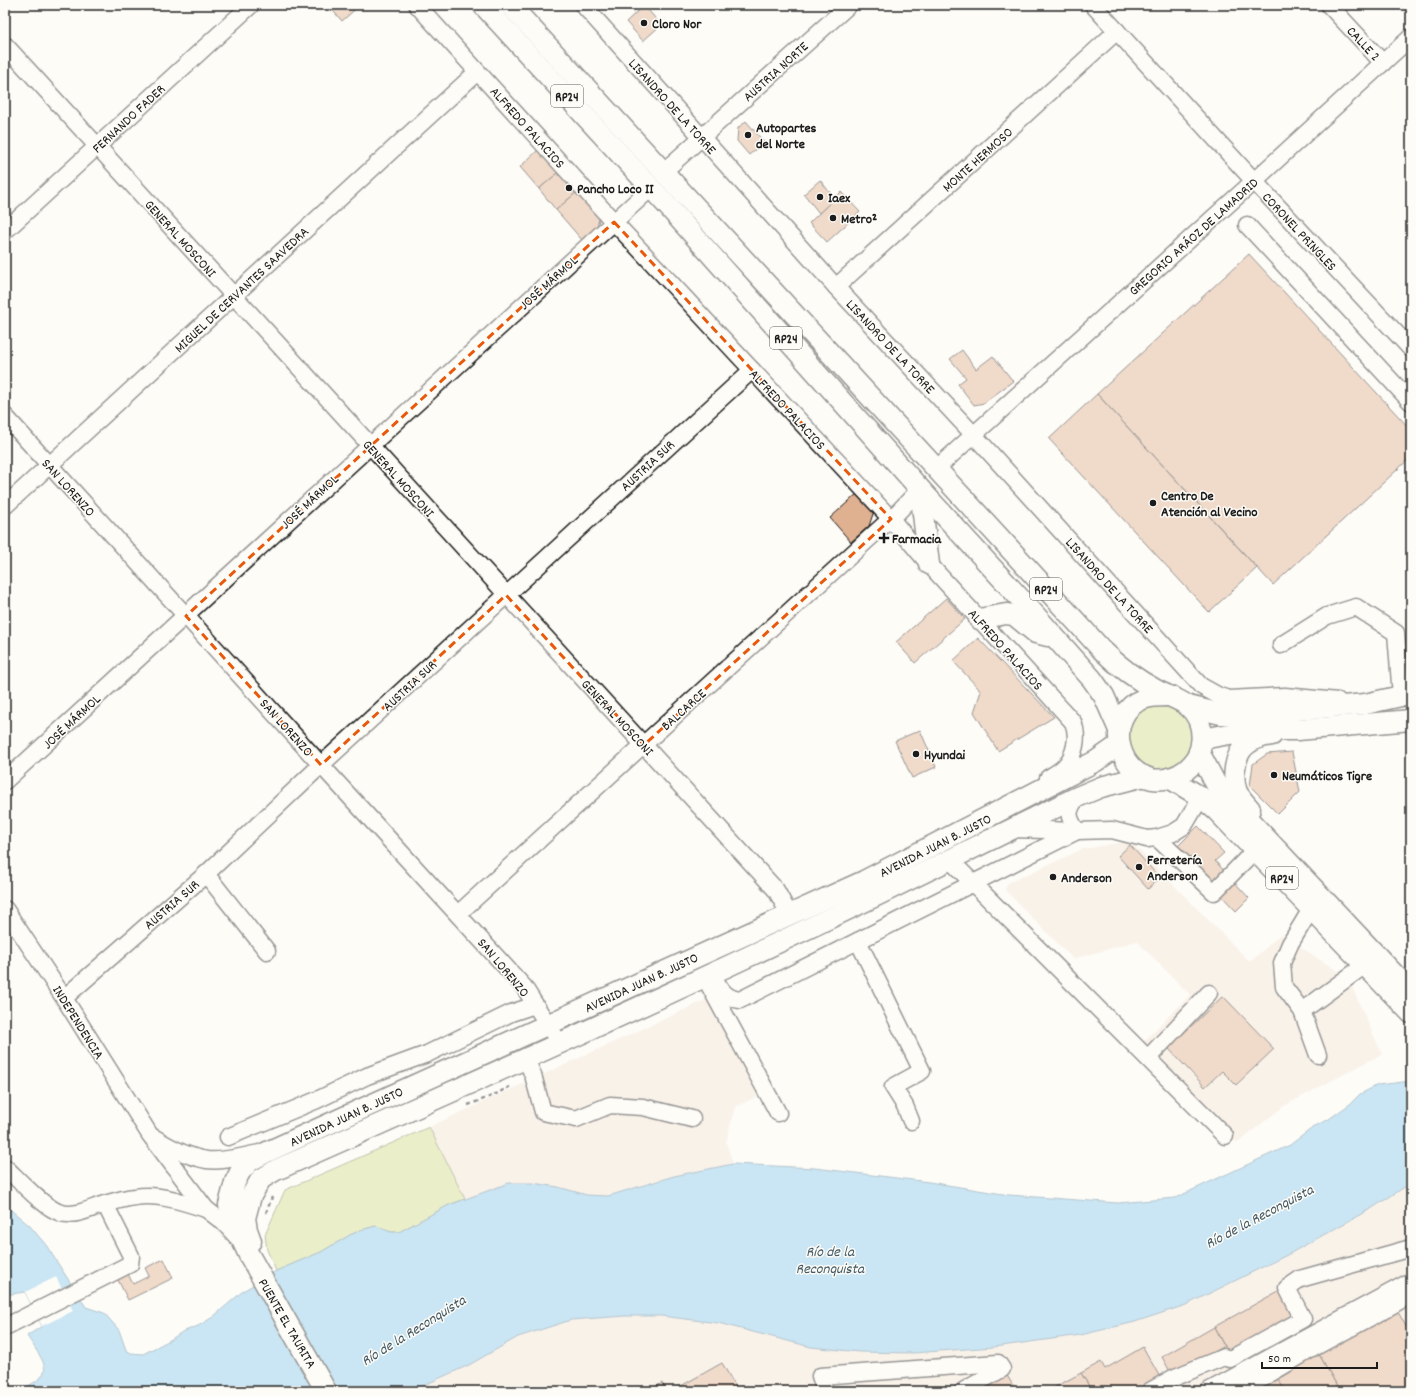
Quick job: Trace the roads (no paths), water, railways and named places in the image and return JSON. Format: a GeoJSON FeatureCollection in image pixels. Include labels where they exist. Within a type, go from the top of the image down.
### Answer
{"type":"FeatureCollection","features":[{"type":"Feature","properties":{"kind":"main road","name":"RP24"},"geometry":{"type":"LineString","coordinates":[[483,5],[651,188],[1092,679],[1104,696],[1119,737],[1125,760],[1132,768],[1144,776],[1156,779],[1169,778],[1179,775],[1188,769],[1194,762],[1201,746]]}},
{"type":"Feature","properties":{"kind":"main road","name":"RP24"},"geometry":{"type":"LineString","coordinates":[[510,5],[937,468],[1102,650],[1124,670],[1142,682],[1188,706],[1199,721],[1201,746],[1217,786],[1260,843],[1311,908],[1365,965],[1411,992]]}},
{"type":"Feature","properties":{"kind":"main road"},"geometry":{"type":"LineString","coordinates":[[920,489],[929,564]]}},
{"type":"Feature","properties":{"kind":"main road"},"geometry":{"type":"LineString","coordinates":[[979,619],[1006,614],[1014,615],[1036,633],[1054,636]]}},
{"type":"Feature","properties":{"kind":"main road","name":"RP24"},"geometry":{"type":"LineString","coordinates":[[1119,737],[1123,717],[1131,707],[1142,699],[1153,696],[1167,696]]}},
{"type":"Feature","properties":{"kind":"main road"},"geometry":{"type":"LineString","coordinates":[[1188,706],[1221,714],[1242,715],[1365,704],[1406,696]]}},
{"type":"Feature","properties":{"kind":"main road"},"geometry":{"type":"LineString","coordinates":[[1260,843],[1251,810],[1240,798],[1237,792],[1234,771],[1242,750],[1253,740],[1263,736],[1298,730],[1411,720]]}},
{"type":"Feature","properties":{"kind":"main road"},"geometry":{"type":"LineString","coordinates":[[1201,746],[1237,732],[1252,730],[1298,730]]}},
{"type":"Feature","properties":{"kind":"main road","name":"AVENIDA JUAN B. JUSTO"},"geometry":{"type":"LineString","coordinates":[[250,1251],[232,1219],[229,1205],[235,1182],[240,1172],[250,1161],[864,881],[1096,762],[1119,737]]}},
{"type":"Feature","properties":{"kind":"main road","name":"AVENIDA JUAN B. JUSTO"},"geometry":{"type":"LineString","coordinates":[[250,1251],[245,1218],[251,1196],[261,1179],[267,1175],[560,1044],[708,975],[877,896],[1077,797],[1101,787],[1144,776]]}},
{"type":"Feature","properties":{"kind":"main road","name":"RP24"},"geometry":{"type":"LineString","coordinates":[[1169,778],[1202,797],[1217,811],[1260,843],[1391,981],[1411,1013]]}},
{"type":"Feature","properties":{"kind":"main road"},"geometry":{"type":"LineString","coordinates":[[250,1251],[334,1391]]}},
{"type":"Feature","properties":{"kind":"main road","name":"PUENTE EL TAURITA"},"geometry":{"type":"LineString","coordinates":[[250,1251],[326,1391]]}},
{"type":"Feature","properties":{"kind":"street","name":"FERNANDO FADER"},"geometry":{"type":"LineString","coordinates":[[5,231],[251,5]]}},
{"type":"Feature","properties":{"kind":"street","name":"ALFREDO PALACIOS"},"geometry":{"type":"LineString","coordinates":[[417,5],[614,222],[891,519],[929,564],[1073,722],[1076,730],[1076,743],[1070,759],[1063,768],[1001,811]]}},
{"type":"Feature","properties":{"kind":"street","name":"LISANDRO DE LA TORRE"},"geometry":{"type":"LineString","coordinates":[[583,5],[836,287],[973,434],[1201,686],[1219,696],[1229,699],[1285,696],[1308,697],[1365,704]]}},
{"type":"Feature","properties":{"kind":"street","name":"AUSTRIA NORTE"},"geometry":{"type":"LineString","coordinates":[[663,172],[849,5]]}},
{"type":"Feature","properties":{"kind":"street","name":"CORONEL PRINGLES"},"geometry":{"type":"LineString","coordinates":[[1093,5],[1254,181],[1411,349]]}},
{"type":"Feature","properties":{"kind":"street","name":"CALLE 2"},"geometry":{"type":"LineString","coordinates":[[1329,5],[1383,64]]}},
{"type":"Feature","properties":{"kind":"street","name":"MONTE HERMOSO"},"geometry":{"type":"LineString","coordinates":[[836,287],[1117,31]]}},
{"type":"Feature","properties":{"kind":"street","name":"GREGORIO ARÁOZ DE LAMADRID"},"geometry":{"type":"LineString","coordinates":[[937,468],[1411,37]]}},
{"type":"Feature","properties":{"kind":"street","name":"GENERAL MOSCONI"},"geometry":{"type":"LineString","coordinates":[[5,45],[506,596],[776,890],[789,914]]}},
{"type":"Feature","properties":{"kind":"street","name":"MIGUEL DE CERVANTES SAAVEDRA"},"geometry":{"type":"LineString","coordinates":[[5,506],[477,72]]}},
{"type":"Feature","properties":{"kind":"street","name":"JOSÉ MÁRMOL"},"geometry":{"type":"LineString","coordinates":[[5,781],[651,188]]}},
{"type":"Feature","properties":{"kind":"street"},"geometry":{"type":"LineString","coordinates":[[1247,225],[1411,402]]}},
{"type":"Feature","properties":{"kind":"street","name":"AUSTRIA SUR"},"geometry":{"type":"LineString","coordinates":[[64,998],[206,874],[321,765],[752,370]]}},
{"type":"Feature","properties":{"kind":"street","name":"SAN LORENZO"},"geometry":{"type":"LineString","coordinates":[[5,416],[524,987],[560,1044]]}},
{"type":"Feature","properties":{"kind":"street","name":"BALCARCE"},"geometry":{"type":"LineString","coordinates":[[458,914],[891,519],[920,489]]}},
{"type":"Feature","properties":{"kind":"street"},"geometry":{"type":"LineString","coordinates":[[1282,645],[1327,616],[1356,608],[1396,633],[1406,696]]}},
{"type":"Feature","properties":{"kind":"street"},"geometry":{"type":"LineString","coordinates":[[1077,797],[1070,807],[1069,814],[1070,821],[1077,831]]}},
{"type":"Feature","properties":{"kind":"street"},"geometry":{"type":"LineString","coordinates":[[1013,828],[1077,831],[1112,830],[1147,839],[1157,838],[1173,833],[1184,826],[1202,797]]}},
{"type":"Feature","properties":{"kind":"street"},"geometry":{"type":"LineString","coordinates":[[708,975],[726,996],[732,999],[740,1000],[1077,831]]}},
{"type":"Feature","properties":{"kind":"street"},"geometry":{"type":"LineString","coordinates":[[1157,838],[1214,892],[1260,843]]}},
{"type":"Feature","properties":{"kind":"street"},"geometry":{"type":"LineString","coordinates":[[950,860],[1225,1136]]}},
{"type":"Feature","properties":{"kind":"street"},"geometry":{"type":"LineString","coordinates":[[206,874],[267,951]]}},
{"type":"Feature","properties":{"kind":"street"},"geometry":{"type":"LineString","coordinates":[[1311,908],[1290,944],[1282,963],[1284,987],[1302,1011],[1318,1055]]}},
{"type":"Feature","properties":{"kind":"street","name":"INDEPENDENCIA"},"geometry":{"type":"LineString","coordinates":[[5,909],[64,998],[150,1135],[206,1209]]}},
{"type":"Feature","properties":{"kind":"street"},"geometry":{"type":"LineString","coordinates":[[858,940],[922,1072],[893,1087],[905,1106],[911,1121]]}},
{"type":"Feature","properties":{"kind":"street"},"geometry":{"type":"LineString","coordinates":[[1302,1011],[1365,965]]}},
{"type":"Feature","properties":{"kind":"street"},"geometry":{"type":"LineString","coordinates":[[708,975],[778,1113]]}},
{"type":"Feature","properties":{"kind":"street"},"geometry":{"type":"LineString","coordinates":[[1148,1058],[1209,993]]}},
{"type":"Feature","properties":{"kind":"street"},"geometry":{"type":"LineString","coordinates":[[228,1137],[310,1103],[367,1076],[427,1054],[511,1013],[534,1005]]}},
{"type":"Feature","properties":{"kind":"street"},"geometry":{"type":"LineString","coordinates":[[526,1059],[533,1075],[542,1112],[576,1119],[610,1105],[636,1106],[692,1119]]}},
{"type":"Feature","properties":{"kind":"street"},"geometry":{"type":"LineString","coordinates":[[150,1135],[189,1156],[208,1160],[225,1159],[267,1152]]}},
{"type":"Feature","properties":{"kind":"street"},"geometry":{"type":"LineString","coordinates":[[5,1167],[45,1204],[61,1213],[73,1214],[137,1196],[171,1198],[206,1209],[224,1223],[250,1251]]}},
{"type":"Feature","properties":{"kind":"street"},"geometry":{"type":"LineString","coordinates":[[5,1326],[130,1264],[131,1256],[105,1204]]}},
{"type":"Feature","properties":{"kind":"street"},"geometry":{"type":"LineString","coordinates":[[1150,1391],[1173,1378],[1224,1357],[1230,1358],[1303,1319],[1287,1288],[1300,1279],[1411,1248]]}},
{"type":"Feature","properties":{"kind":"street"},"geometry":{"type":"LineString","coordinates":[[1208,1391],[1411,1281]]}},
{"type":"Feature","properties":{"kind":"street"},"geometry":{"type":"LineString","coordinates":[[1239,1391],[1411,1294]]}},
{"type":"Feature","properties":{"kind":"street"},"geometry":{"type":"LineString","coordinates":[[825,1391],[820,1376],[998,1363],[1002,1369],[963,1391]]}},
{"type":"Feature","properties":{"kind":"water","name":"Río de la Reconquista"},"geometry":{"type":"Polygon","coordinates":[[[1411,1081],[1411,1183],[1374,1207],[1289,1254],[1186,1305],[1135,1322],[1081,1335],[994,1347],[913,1353],[859,1352],[811,1347],[718,1323],[661,1316],[625,1316],[571,1320],[518,1337],[469,1365],[411,1391],[17,1391],[38,1380],[43,1374],[44,1369],[40,1355],[27,1336],[42,1326],[25,1292],[5,1295],[5,1205],[30,1226],[46,1245],[86,1307],[104,1313],[119,1330],[126,1350],[131,1353],[143,1354],[182,1332],[198,1326],[213,1317],[243,1291],[276,1271],[321,1252],[350,1235],[376,1226],[391,1232],[399,1232],[449,1205],[509,1183],[533,1183],[558,1187],[587,1195],[608,1196],[674,1176],[733,1164],[815,1168],[929,1182],[1009,1195],[1118,1203],[1175,1198],[1290,1145],[1315,1126],[1329,1119],[1350,1104],[1360,1094],[1378,1085],[1411,1081]]]}},
{"type":"Feature","properties":{"kind":"place","name":"Cloro Nor"},"geometry":{"type":"Point","coordinates":[644,23]}},
{"type":"Feature","properties":{"kind":"place","name":"Autopartes del Norte"},"geometry":{"type":"Point","coordinates":[748,135]}},
{"type":"Feature","properties":{"kind":"place","name":"Pancho Loco II"},"geometry":{"type":"Point","coordinates":[569,188]}},
{"type":"Feature","properties":{"kind":"place","name":"Iaex"},"geometry":{"type":"Point","coordinates":[820,197]}},
{"type":"Feature","properties":{"kind":"place","name":"Metro²"},"geometry":{"type":"Point","coordinates":[833,218]}},
{"type":"Feature","properties":{"kind":"place","name":"Centro De Atención al Vecino"},"geometry":{"type":"Point","coordinates":[1153,503]}},
{"type":"Feature","properties":{"kind":"place","name":"Farmacia"},"geometry":{"type":"Point","coordinates":[884,538]}},
{"type":"Feature","properties":{"kind":"place","name":"Hyundai"},"geometry":{"type":"Point","coordinates":[916,754]}},
{"type":"Feature","properties":{"kind":"place","name":"Neumáticos Tigre"},"geometry":{"type":"Point","coordinates":[1274,775]}},
{"type":"Feature","properties":{"kind":"place","name":"Ferretería Anderson"},"geometry":{"type":"Point","coordinates":[1139,867]}},
{"type":"Feature","properties":{"kind":"place","name":"Anderson"},"geometry":{"type":"Point","coordinates":[1053,877]}}]}
